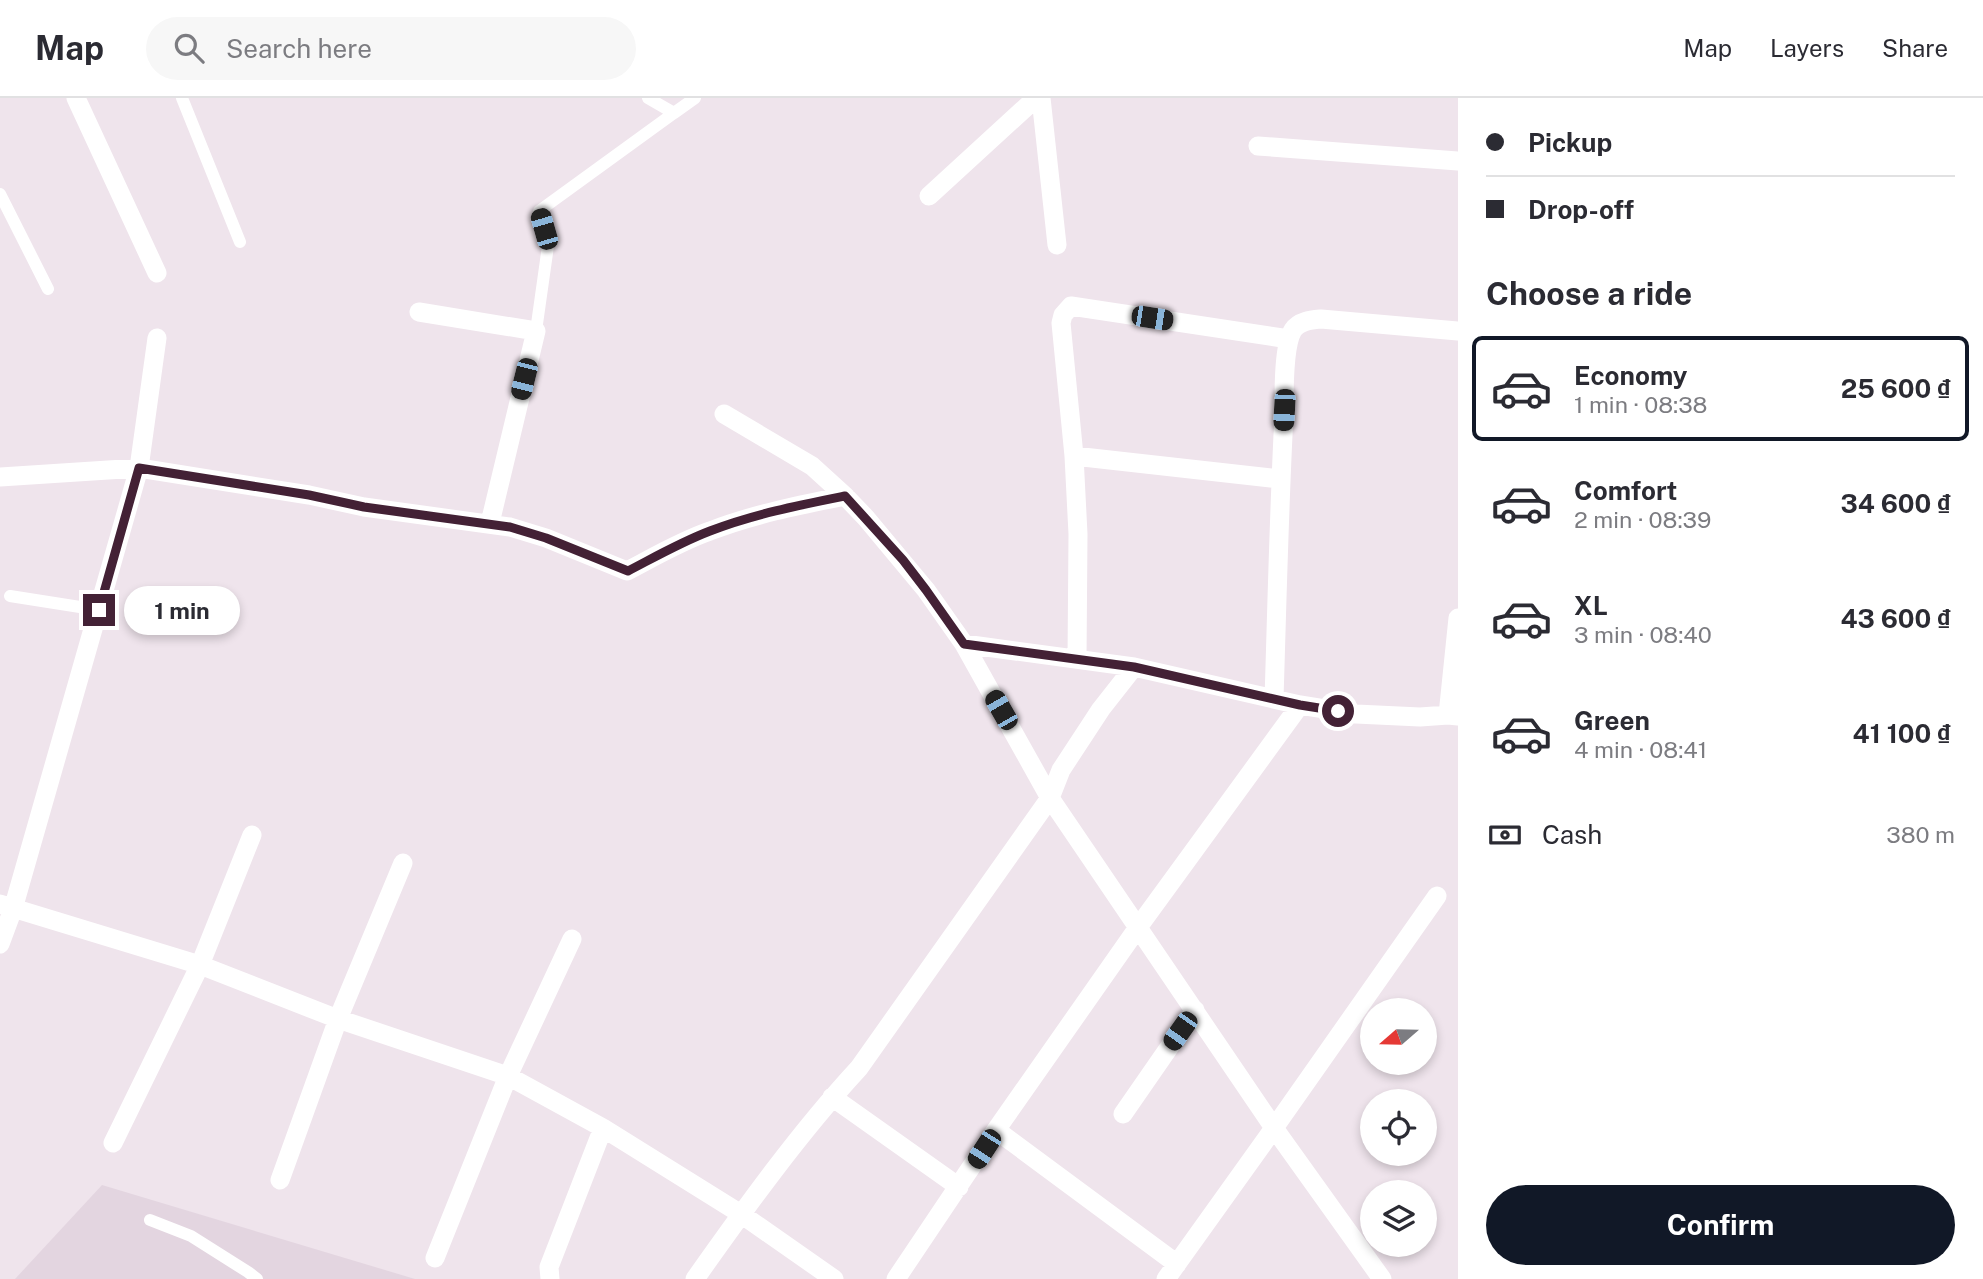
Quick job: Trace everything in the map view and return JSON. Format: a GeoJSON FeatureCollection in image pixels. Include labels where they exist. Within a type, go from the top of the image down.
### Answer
{"type":"FeatureCollection","features":[{"type":"Feature","properties":{"kind":"street"},"geometry":{"type":"LineString","coordinates":[[75,98],[157,273]]}},
{"type":"Feature","properties":{"kind":"street"},"geometry":{"type":"LineString","coordinates":[[929,196],[1035,98]]}},
{"type":"Feature","properties":{"kind":"street"},"geometry":{"type":"LineString","coordinates":[[1041,98],[1057,245]]}},
{"type":"Feature","properties":{"kind":"street"},"geometry":{"type":"LineString","coordinates":[[1258,146],[1458,161]]}},
{"type":"Feature","properties":{"kind":"street"},"geometry":{"type":"LineString","coordinates":[[1077,659],[1078,534],[1074,456],[1061,323],[1063,315],[1071,306],[1289,339]]}},
{"type":"Feature","properties":{"kind":"street"},"geometry":{"type":"LineString","coordinates":[[419,312],[536,331],[490,523]]}},
{"type":"Feature","properties":{"kind":"street"},"geometry":{"type":"LineString","coordinates":[[1275,699],[1280,479],[1289,339],[1294,328],[1301,323],[1321,319],[1458,331]]}},
{"type":"Feature","properties":{"kind":"street"},"geometry":{"type":"LineString","coordinates":[[0,944],[6,906],[99,610],[139,468],[157,338]]}},
{"type":"Feature","properties":{"kind":"street"},"geometry":{"type":"LineString","coordinates":[[724,414],[811,466],[845,496],[911,570],[964,644],[1050,798],[1274,1128],[1382,1279]]}},
{"type":"Feature","properties":{"kind":"street"},"geometry":{"type":"LineString","coordinates":[[1074,456],[1280,479]]}},
{"type":"Feature","properties":{"kind":"street"},"geometry":{"type":"LineString","coordinates":[[0,477],[139,468],[309,495],[364,507],[490,523],[546,538],[628,571],[682,543],[736,522],[845,496]]}},
{"type":"Feature","properties":{"kind":"street"},"geometry":{"type":"LineString","coordinates":[[964,644],[1134,667],[1300,705],[1356,714],[1420,717],[1453,715],[1458,618]]}},
{"type":"Feature","properties":{"kind":"street"},"geometry":{"type":"LineString","coordinates":[[695,1279],[741,1214],[832,1097],[859,1068],[1050,798],[1061,770],[1101,709],[1134,667]]}},
{"type":"Feature","properties":{"kind":"street"},"geometry":{"type":"LineString","coordinates":[[896,1279],[996,1130],[1139,926],[1300,705]]}},
{"type":"Feature","properties":{"kind":"street"},"geometry":{"type":"LineString","coordinates":[[113,1143],[200,965],[252,835]]}},
{"type":"Feature","properties":{"kind":"street"},"geometry":{"type":"LineString","coordinates":[[280,1180],[338,1019],[403,863]]}},
{"type":"Feature","properties":{"kind":"street"},"geometry":{"type":"LineString","coordinates":[[996,1130],[1171,1272],[1437,896]]}},
{"type":"Feature","properties":{"kind":"street"},"geometry":{"type":"LineString","coordinates":[[6,906],[200,965],[338,1019],[508,1076],[603,1128],[741,1214],[834,1279]]}},
{"type":"Feature","properties":{"kind":"street"},"geometry":{"type":"LineString","coordinates":[[435,1258],[508,1076],[572,939]]}},
{"type":"Feature","properties":{"kind":"street"},"geometry":{"type":"LineString","coordinates":[[1123,1114],[1195,1010]]}},
{"type":"Feature","properties":{"kind":"street"},"geometry":{"type":"LineString","coordinates":[[832,1097],[959,1187]]}},
{"type":"Feature","properties":{"kind":"street"},"geometry":{"type":"LineString","coordinates":[[550,1279],[549,1267],[553,1254],[603,1128]]}},
{"type":"Feature","properties":{"kind":"lane"},"geometry":{"type":"LineString","coordinates":[[182,98],[240,242]]}},
{"type":"Feature","properties":{"kind":"lane"},"geometry":{"type":"LineString","coordinates":[[648,98],[674,113]]}},
{"type":"Feature","properties":{"kind":"lane"},"geometry":{"type":"LineString","coordinates":[[536,331],[548,246],[538,211],[695,98]]}},
{"type":"Feature","properties":{"kind":"lane"},"geometry":{"type":"LineString","coordinates":[[0,194],[48,289]]}},
{"type":"Feature","properties":{"kind":"lane"},"geometry":{"type":"LineString","coordinates":[[10,596],[99,610]]}},
{"type":"Feature","properties":{"kind":"lane"},"geometry":{"type":"LineString","coordinates":[[150,1220],[191,1236],[257,1279]]}},
{"type":"Feature","properties":{"kind":"shaded area"},"geometry":{"type":"Polygon","coordinates":[[[102,1185],[415,1279],[15,1279],[102,1185]]]}},
{"type":"Feature","properties":{"kind":"route"},"geometry":{"type":"LineString","coordinates":[[99,610],[139,468],[309,495],[364,507],[510,527],[546,538],[628,571],[708,531],[783,509],[845,496],[903,560],[964,644],[1134,667],[1300,705],[1338,711]]}}]}
